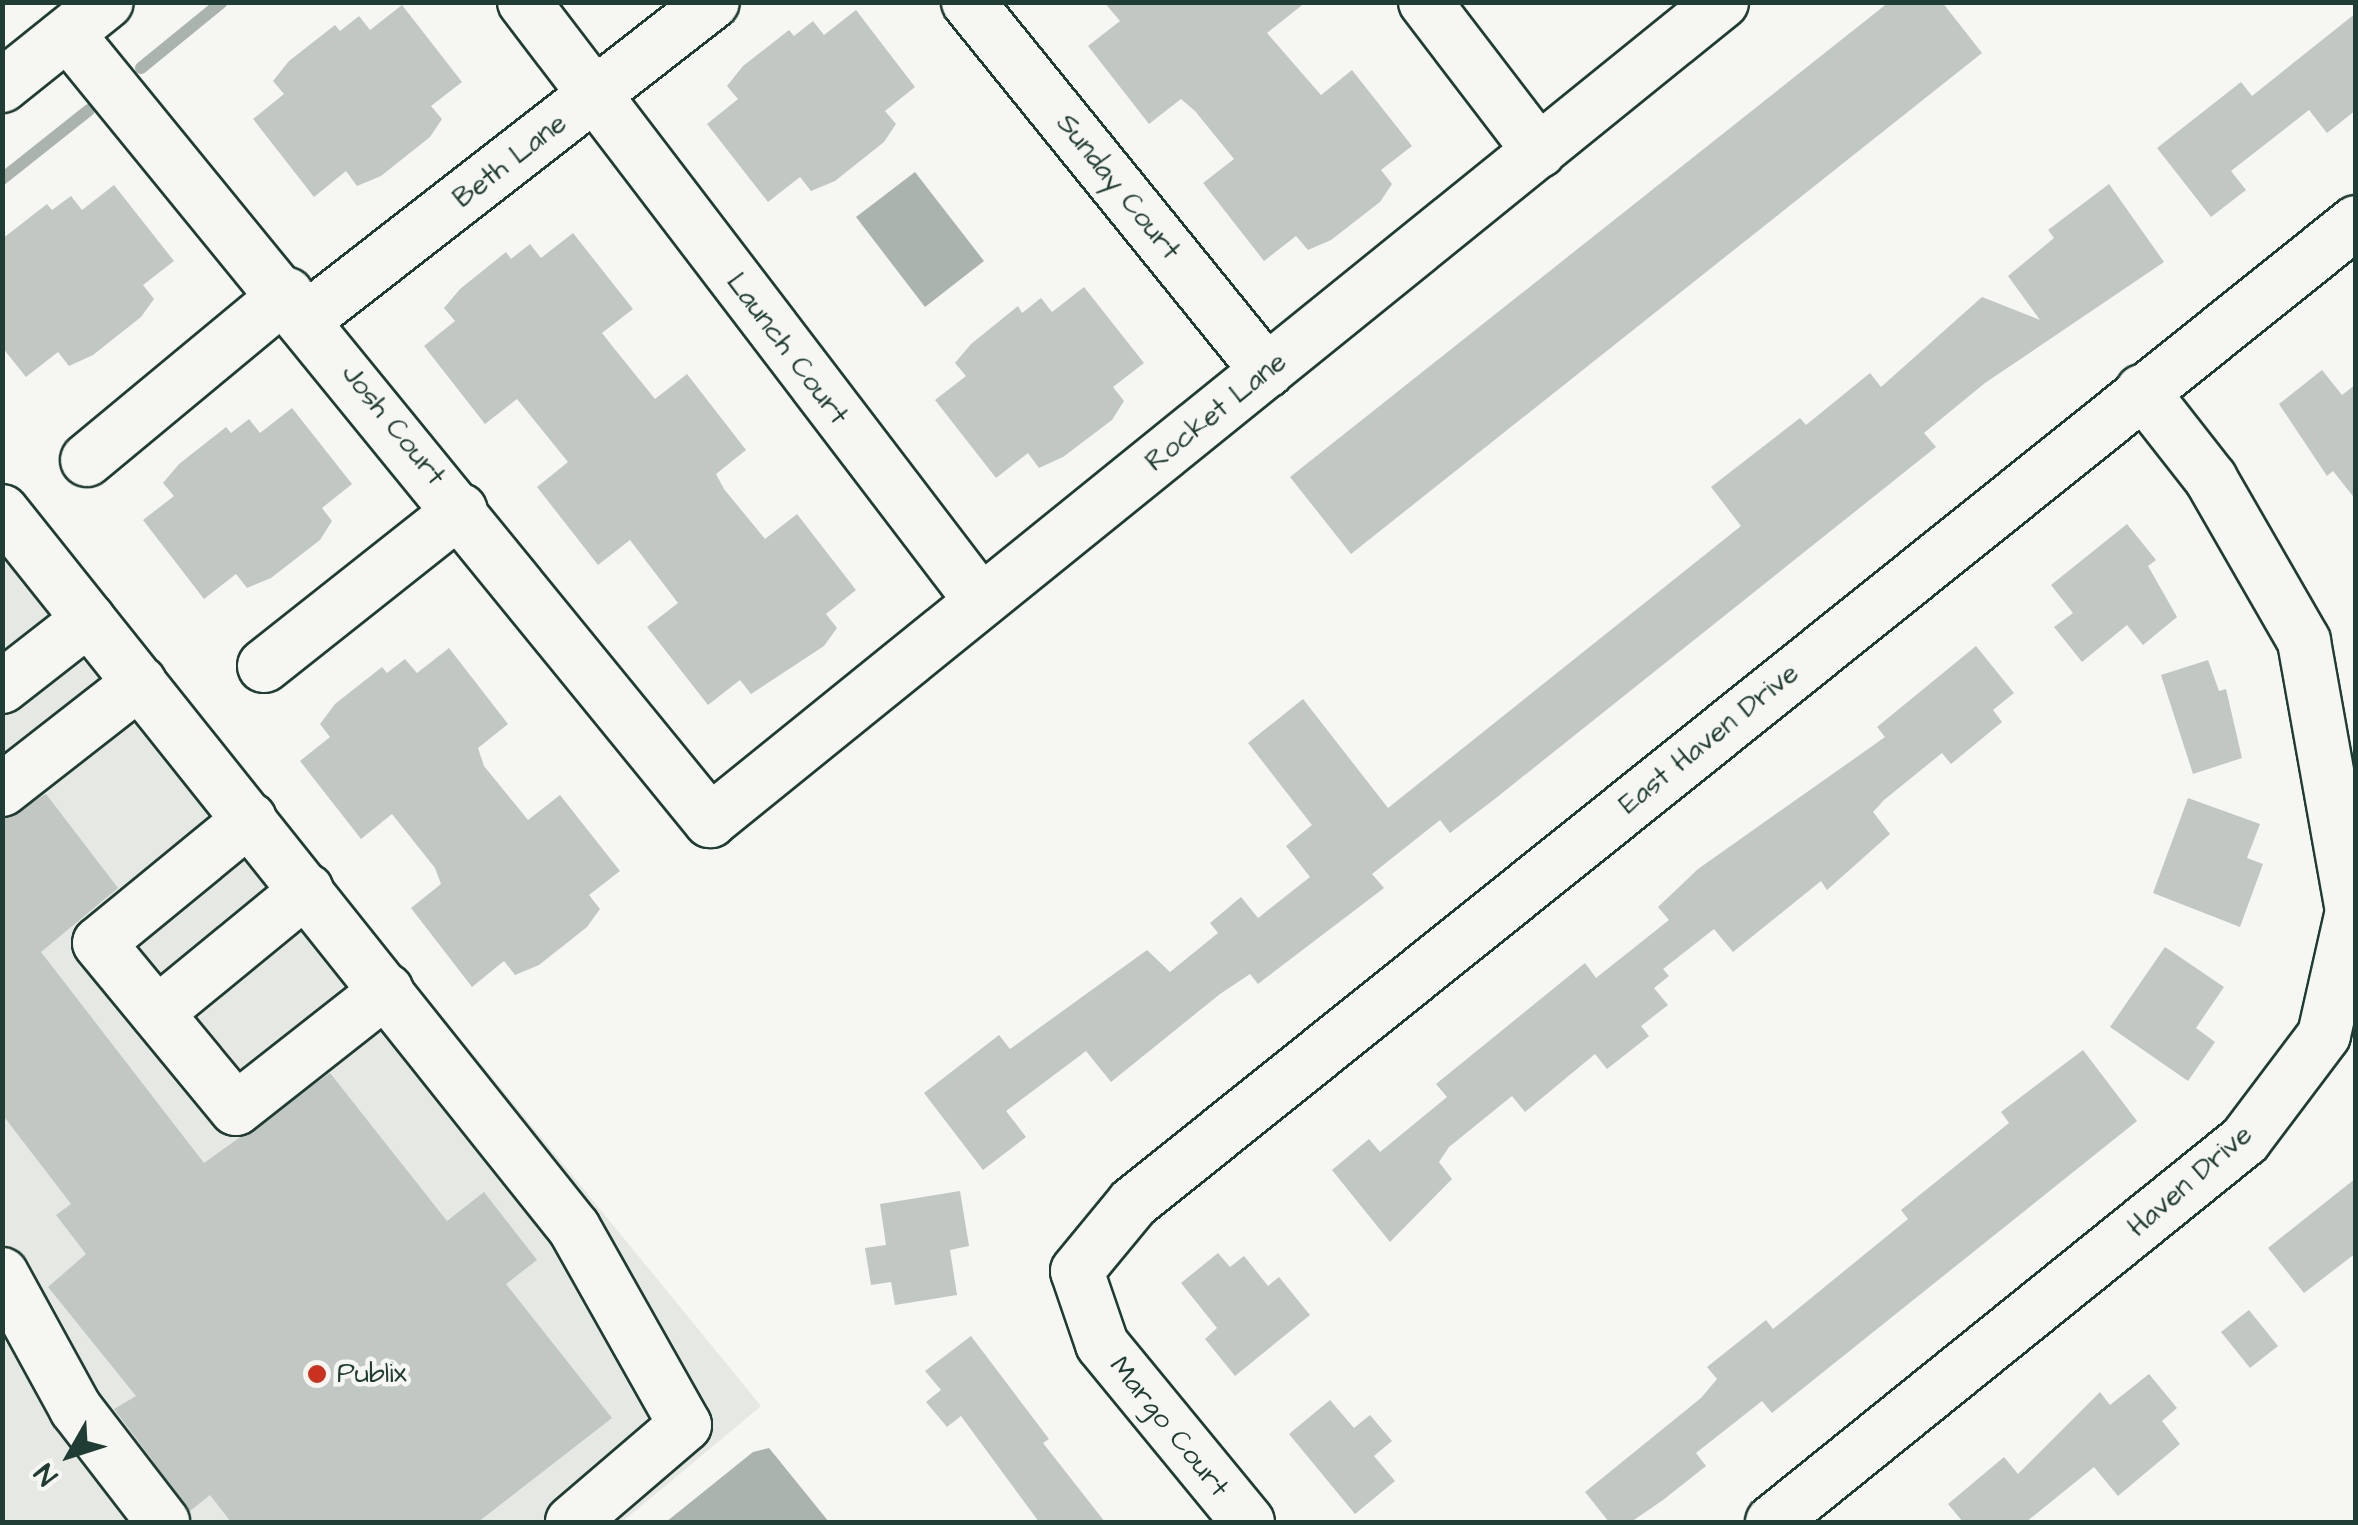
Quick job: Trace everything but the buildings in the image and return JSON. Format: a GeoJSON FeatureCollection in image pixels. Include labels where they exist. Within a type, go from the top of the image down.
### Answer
{"type":"FeatureCollection","features":[{"type":"Feature","properties":{"kind":"street","name":"Launch Court"},"geometry":{"type":"LineString","coordinates":[[524,2],[981,601]]}},
{"type":"Feature","properties":{"kind":"street","name":"Beth Lane"},"geometry":{"type":"LineString","coordinates":[[87,460],[594,96],[712,2]]}},
{"type":"Feature","properties":{"kind":"street","name":"Sunday Court"},"geometry":{"type":"LineString","coordinates":[[968,2],[1267,371]]}},
{"type":"Feature","properties":{"kind":"street"},"geometry":{"type":"LineString","coordinates":[[1425,2],[1538,151]]}},
{"type":"Feature","properties":{"kind":"street","name":"Rocket Lane"},"geometry":{"type":"LineString","coordinates":[[710,821],[1722,2]]}},
{"type":"Feature","properties":{"kind":"street"},"geometry":{"type":"LineString","coordinates":[[2,86],[88,18]]}},
{"type":"Feature","properties":{"kind":"street","name":"Josh Court"},"geometry":{"type":"LineString","coordinates":[[88,18],[297,306],[710,821]]}},
{"type":"Feature","properties":{"kind":"street","name":"East Haven Drive"},"geometry":{"type":"LineString","coordinates":[[1077,1271],[1133,1204],[2356,222]]}},
{"type":"Feature","properties":{"kind":"street","name":"Haven Drive"},"geometry":{"type":"LineString","coordinates":[[1772,1522],[2245,1140],[2324,1035],[2354,911],[2304,642],[2211,479],[2142,391]]}},
{"type":"Feature","properties":{"kind":"street"},"geometry":{"type":"LineString","coordinates":[[264,666],[461,510]]}},
{"type":"Feature","properties":{"kind":"street"},"geometry":{"type":"LineString","coordinates":[[5,519],[307,890],[574,1228],[686,1425],[572,1522]]}},
{"type":"Feature","properties":{"kind":"street"},"geometry":{"type":"LineString","coordinates":[[2,688],[89,619]]}},
{"type":"Feature","properties":{"kind":"street"},"geometry":{"type":"LineString","coordinates":[[2,790],[140,682]]}},
{"type":"Feature","properties":{"kind":"street"},"geometry":{"type":"LineString","coordinates":[[250,819],[99,943],[236,1109],[387,990]]}},
{"type":"Feature","properties":{"kind":"street"},"geometry":{"type":"LineString","coordinates":[[157,1014],[307,890]]}},
{"type":"Feature","properties":{"kind":"street","name":"Margo Court"},"geometry":{"type":"LineString","coordinates":[[1077,1271],[1102,1344],[1248,1522]]}},
{"type":"Feature","properties":{"kind":"street"},"geometry":{"type":"LineString","coordinates":[[2,1274],[111,1463],[163,1522]]}},
{"type":"Feature","properties":{"kind":"shaded area"},"geometry":{"type":"Polygon","coordinates":[[[915,172],[984,261],[925,307],[856,217],[915,172]]]}},
{"type":"Feature","properties":{"kind":"shaded area"},"geometry":{"type":"Polygon","coordinates":[[[2,478],[761,1406],[622,1522],[3,1522],[2,478]]]}},
{"type":"Feature","properties":{"kind":"shaded area"},"geometry":{"type":"Polygon","coordinates":[[[769,1448],[829,1522],[666,1522],[753,1452],[769,1448]]]}},
{"type":"Feature","properties":{"kind":"waterway"},"geometry":{"type":"LineString","coordinates":[[141,68],[222,2]]}},
{"type":"Feature","properties":{"kind":"waterway"},"geometry":{"type":"LineString","coordinates":[[2,179],[89,110]]}},
{"type":"Feature","properties":{"kind":"place","name":"Publix"},"geometry":{"type":"Point","coordinates":[317,1374]}}]}
